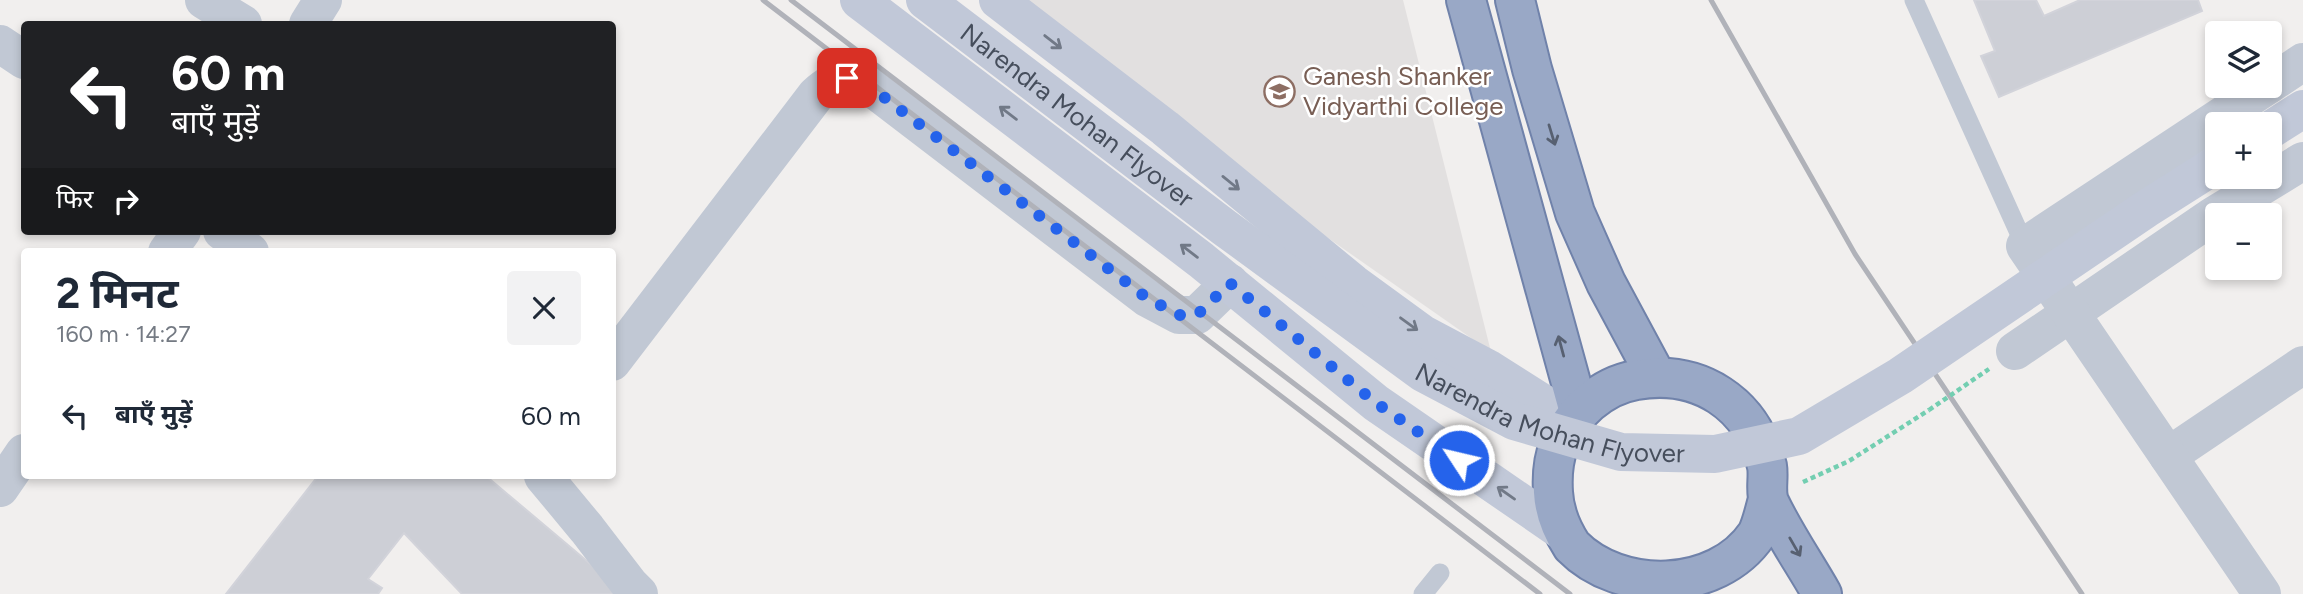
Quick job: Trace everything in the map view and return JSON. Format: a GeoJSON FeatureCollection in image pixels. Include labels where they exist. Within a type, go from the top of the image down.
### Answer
{"type":"FeatureCollection","features":[{"type":"Feature","properties":{"kind":"highway"},"geometry":{"type":"LineString","coordinates":[[1466,0],[1575,417]]}},
{"type":"Feature","properties":{"kind":"highway"},"geometry":{"type":"LineString","coordinates":[[1515,0],[1532,69],[1575,213],[1606,283],[1656,376]]}},
{"type":"Feature","properties":{"kind":"highway"},"geometry":{"type":"LineString","coordinates":[[1656,376],[1687,380],[1716,392],[1740,412],[1758,438],[1767,468],[1768,499],[1758,533],[1738,561],[1710,581],[1676,592],[1643,593],[1609,580],[1582,560],[1562,531],[1553,504],[1552,475],[1558,447],[1575,417],[1601,393],[1627,381],[1656,376]]}},
{"type":"Feature","properties":{"kind":"highway"},"geometry":{"type":"LineString","coordinates":[[1768,499],[1822,594]]}},
{"type":"Feature","properties":{"kind":"main road"},"geometry":{"type":"LineString","coordinates":[[859,0],[1230,283],[1376,403],[1562,531]]}},
{"type":"Feature","properties":{"kind":"main road","name":"Narendra Mohan Flyover"},"geometry":{"type":"LineString","coordinates":[[925,0],[1225,228],[1423,373],[1514,421],[1620,452],[1715,454],[1799,436],[1900,376],[2205,172]]}},
{"type":"Feature","properties":{"kind":"main road"},"geometry":{"type":"LineString","coordinates":[[998,0],[1165,128],[1353,283],[1423,334],[1575,417]]}},
{"type":"Feature","properties":{"kind":"main road"},"geometry":{"type":"LineString","coordinates":[[2282,122],[2303,109]]}},
{"type":"Feature","properties":{"kind":"street"},"geometry":{"type":"LineString","coordinates":[[204,0],[238,21]]}},
{"type":"Feature","properties":{"kind":"street"},"geometry":{"type":"LineString","coordinates":[[310,21],[323,0]]}},
{"type":"Feature","properties":{"kind":"street"},"geometry":{"type":"LineString","coordinates":[[0,44],[21,58]]}},
{"type":"Feature","properties":{"kind":"street"},"geometry":{"type":"LineString","coordinates":[[2282,76],[2303,62]]}},
{"type":"Feature","properties":{"kind":"street"},"geometry":{"type":"LineString","coordinates":[[616,357],[816,95],[833,81],[847,78],[868,85],[1147,298],[1179,315],[1197,315],[1230,283]]}},
{"type":"Feature","properties":{"kind":"street"},"geometry":{"type":"LineString","coordinates":[[2248,98],[2025,246],[2262,594]]}},
{"type":"Feature","properties":{"kind":"street"},"geometry":{"type":"LineString","coordinates":[[2002,360],[2213,216],[2303,160]]}},
{"type":"Feature","properties":{"kind":"street"},"geometry":{"type":"LineString","coordinates":[[227,235],[245,248]]}},
{"type":"Feature","properties":{"kind":"street"},"geometry":{"type":"LineString","coordinates":[[2168,456],[2303,365]]}},
{"type":"Feature","properties":{"kind":"street"},"geometry":{"type":"LineString","coordinates":[[0,488],[21,457]]}},
{"type":"Feature","properties":{"kind":"street"},"geometry":{"type":"LineString","coordinates":[[545,479],[639,594]]}},
{"type":"Feature","properties":{"kind":"lane"},"geometry":{"type":"LineString","coordinates":[[1914,0],[2025,246]]}},
{"type":"Feature","properties":{"kind":"lane"},"geometry":{"type":"LineString","coordinates":[[1423,594],[1440,573]]}},
{"type":"Feature","properties":{"kind":"path"},"geometry":{"type":"LineString","coordinates":[[1768,499],[1849,461],[2002,360]]}},
{"type":"Feature","properties":{"kind":"shaded area","name":"Ganesh Shanker Vidyarthi College"},"geometry":{"type":"Polygon","coordinates":[[[1019,0],[1403,0],[1491,352],[1248,182],[1019,0]]]}},
{"type":"Feature","properties":{"kind":"building"},"geometry":{"type":"Polygon","coordinates":[[[1974,0],[2036,0],[2044,16],[2080,0],[2198,0],[2202,11],[1999,97],[1981,56],[1995,51],[1974,0]]]}},
{"type":"Feature","properties":{"kind":"building"},"geometry":{"type":"Polygon","coordinates":[[[316,479],[490,479],[626,594],[462,594],[404,533],[368,579],[382,588],[378,594],[226,594],[316,479]]]}},
{"type":"Feature","properties":{"kind":"railway"},"geometry":{"type":"LineString","coordinates":[[763,0],[1540,594]]}},
{"type":"Feature","properties":{"kind":"railway"},"geometry":{"type":"LineString","coordinates":[[791,0],[1570,594]]}},
{"type":"Feature","properties":{"kind":"railway"},"geometry":{"type":"LineString","coordinates":[[1711,0],[1855,254],[2082,594]]}},
{"type":"Feature","properties":{"kind":"place","name":"Ganesh Shanker Vidyarthi College"},"geometry":{"type":"Point","coordinates":[1280,91]}},
{"type":"Feature","properties":{"kind":"route"},"geometry":{"type":"LineString","coordinates":[[847,78],[868,85],[1147,298],[1179,315],[1197,315],[1230,283],[1376,403],[1459,460]]}}]}
